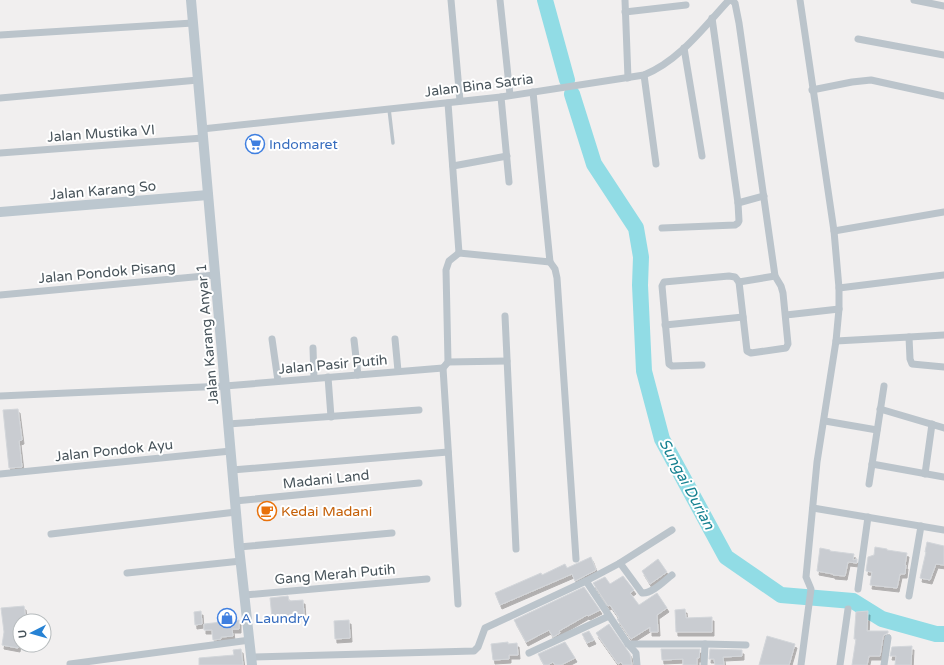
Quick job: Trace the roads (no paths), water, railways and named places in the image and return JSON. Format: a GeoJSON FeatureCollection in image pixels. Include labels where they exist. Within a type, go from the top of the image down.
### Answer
{"type":"FeatureCollection","features":[{"type":"Feature","properties":{"kind":"main road","name":"Jalan Karang Anyar 1"},"geometry":{"type":"LineString","coordinates":[[191,0],[239,547],[246,595],[252,661]]}},
{"type":"Feature","properties":{"kind":"main road","name":"Jalan Karang So"},"geometry":{"type":"LineString","coordinates":[[0,212],[208,196]]}},
{"type":"Feature","properties":{"kind":"street"},"geometry":{"type":"LineString","coordinates":[[451,0],[460,102]]}},
{"type":"Feature","properties":{"kind":"street"},"geometry":{"type":"LineString","coordinates":[[500,0],[510,95]]}},
{"type":"Feature","properties":{"kind":"street"},"geometry":{"type":"LineString","coordinates":[[625,0],[628,78]]}},
{"type":"Feature","properties":{"kind":"street"},"geometry":{"type":"LineString","coordinates":[[702,365],[670,366],[668,362],[662,286],[664,282],[729,276],[735,277],[739,282],[747,351],[751,353],[786,348],[788,344],[786,315],[781,286],[775,276],[739,23],[735,3],[730,0]]}},
{"type":"Feature","properties":{"kind":"street","name":"Jalan Bina Satria"},"geometry":{"type":"LineString","coordinates":[[203,134],[389,109],[501,97],[644,75],[657,70],[684,48],[730,0]]}},
{"type":"Feature","properties":{"kind":"street"},"geometry":{"type":"LineString","coordinates":[[800,0],[812,90],[834,231],[839,288],[836,341],[825,421],[817,462],[806,577],[811,589],[801,665]]}},
{"type":"Feature","properties":{"kind":"street"},"geometry":{"type":"LineString","coordinates":[[914,0],[944,6]]}},
{"type":"Feature","properties":{"kind":"street"},"geometry":{"type":"LineString","coordinates":[[625,12],[686,5]]}},
{"type":"Feature","properties":{"kind":"street"},"geometry":{"type":"LineString","coordinates":[[662,228],[737,224],[739,221],[738,202],[712,18]]}},
{"type":"Feature","properties":{"kind":"street"},"geometry":{"type":"LineString","coordinates":[[0,35],[193,23]]}},
{"type":"Feature","properties":{"kind":"street"},"geometry":{"type":"LineString","coordinates":[[858,38],[944,55]]}},
{"type":"Feature","properties":{"kind":"street"},"geometry":{"type":"LineString","coordinates":[[684,48],[702,156]]}},
{"type":"Feature","properties":{"kind":"street"},"geometry":{"type":"LineString","coordinates":[[644,75],[656,164]]}},
{"type":"Feature","properties":{"kind":"street"},"geometry":{"type":"LineString","coordinates":[[0,98],[198,80]]}},
{"type":"Feature","properties":{"kind":"street"},"geometry":{"type":"LineString","coordinates":[[812,90],[852,82],[871,80],[944,96]]}},
{"type":"Feature","properties":{"kind":"street"},"geometry":{"type":"LineString","coordinates":[[533,92],[550,262],[555,269],[557,278],[576,559]]}},
{"type":"Feature","properties":{"kind":"street"},"geometry":{"type":"LineString","coordinates":[[501,97],[509,182]]}},
{"type":"Feature","properties":{"kind":"street"},"geometry":{"type":"LineString","coordinates":[[448,103],[458,254]]}},
{"type":"Feature","properties":{"kind":"street","name":"Jalan Mustika VI"},"geometry":{"type":"LineString","coordinates":[[0,153],[203,134]]}},
{"type":"Feature","properties":{"kind":"street"},"geometry":{"type":"LineString","coordinates":[[453,166],[507,156]]}},
{"type":"Feature","properties":{"kind":"street"},"geometry":{"type":"LineString","coordinates":[[738,202],[764,196]]}},
{"type":"Feature","properties":{"kind":"street"},"geometry":{"type":"LineString","coordinates":[[834,231],[944,212]]}},
{"type":"Feature","properties":{"kind":"street"},"geometry":{"type":"LineString","coordinates":[[458,604],[448,452],[446,270],[449,261],[458,254],[550,262]]}},
{"type":"Feature","properties":{"kind":"street","name":"Jalan Pondok Pisang"},"geometry":{"type":"LineString","coordinates":[[0,295],[216,275]]}},
{"type":"Feature","properties":{"kind":"street"},"geometry":{"type":"LineString","coordinates":[[839,288],[944,275]]}},
{"type":"Feature","properties":{"kind":"street"},"geometry":{"type":"LineString","coordinates":[[739,282],[775,276]]}},
{"type":"Feature","properties":{"kind":"street"},"geometry":{"type":"LineString","coordinates":[[786,315],[839,309]]}},
{"type":"Feature","properties":{"kind":"street"},"geometry":{"type":"LineString","coordinates":[[505,316],[516,549]]}},
{"type":"Feature","properties":{"kind":"street"},"geometry":{"type":"LineString","coordinates":[[665,325],[743,317]]}},
{"type":"Feature","properties":{"kind":"street"},"geometry":{"type":"LineString","coordinates":[[836,341],[944,335]]}},
{"type":"Feature","properties":{"kind":"street"},"geometry":{"type":"LineString","coordinates":[[909,337],[910,359],[912,364],[944,366]]}},
{"type":"Feature","properties":{"kind":"street"},"geometry":{"type":"LineString","coordinates":[[272,339],[278,381]]}},
{"type":"Feature","properties":{"kind":"street"},"geometry":{"type":"LineString","coordinates":[[395,339],[398,371]]}},
{"type":"Feature","properties":{"kind":"street"},"geometry":{"type":"LineString","coordinates":[[354,340],[358,375]]}},
{"type":"Feature","properties":{"kind":"street"},"geometry":{"type":"LineString","coordinates":[[312,348],[314,378]]}},
{"type":"Feature","properties":{"kind":"street","name":"Jalan Pasir Putih"},"geometry":{"type":"LineString","coordinates":[[0,396],[225,386],[358,375],[446,365],[507,361]]}},
{"type":"Feature","properties":{"kind":"street"},"geometry":{"type":"LineString","coordinates":[[328,377],[331,417]]}},
{"type":"Feature","properties":{"kind":"street"},"geometry":{"type":"LineString","coordinates":[[869,484],[884,386]]}},
{"type":"Feature","properties":{"kind":"street"},"geometry":{"type":"LineString","coordinates":[[880,408],[944,428]]}},
{"type":"Feature","properties":{"kind":"street"},"geometry":{"type":"LineString","coordinates":[[228,424],[419,410]]}},
{"type":"Feature","properties":{"kind":"street"},"geometry":{"type":"LineString","coordinates":[[825,421],[877,430]]}},
{"type":"Feature","properties":{"kind":"street"},"geometry":{"type":"LineString","coordinates":[[925,474],[932,424]]}},
{"type":"Feature","properties":{"kind":"street","name":"Jalan Pondok Ayu"},"geometry":{"type":"LineString","coordinates":[[0,474],[231,451]]}},
{"type":"Feature","properties":{"kind":"street"},"geometry":{"type":"LineString","coordinates":[[232,470],[448,452]]}},
{"type":"Feature","properties":{"kind":"street"},"geometry":{"type":"LineString","coordinates":[[872,464],[944,477]]}},
{"type":"Feature","properties":{"kind":"street","name":"Madani Land"},"geometry":{"type":"LineString","coordinates":[[235,501],[419,483]]}},
{"type":"Feature","properties":{"kind":"street"},"geometry":{"type":"LineString","coordinates":[[813,508],[944,530]]}},
{"type":"Feature","properties":{"kind":"street"},"geometry":{"type":"LineString","coordinates":[[51,534],[236,512]]}},
{"type":"Feature","properties":{"kind":"street"},"geometry":{"type":"LineString","coordinates":[[858,589],[868,517]]}},
{"type":"Feature","properties":{"kind":"street"},"geometry":{"type":"LineString","coordinates":[[909,596],[921,526]]}},
{"type":"Feature","properties":{"kind":"street"},"geometry":{"type":"LineString","coordinates":[[252,661],[474,650],[478,646],[485,628],[586,581],[672,530]]}},
{"type":"Feature","properties":{"kind":"street"},"geometry":{"type":"LineString","coordinates":[[239,547],[392,533]]}},
{"type":"Feature","properties":{"kind":"street"},"geometry":{"type":"LineString","coordinates":[[127,573],[241,561]]}},
{"type":"Feature","properties":{"kind":"street"},"geometry":{"type":"LineString","coordinates":[[620,562],[642,593],[645,594],[672,575]]}},
{"type":"Feature","properties":{"kind":"street","name":"Gang Merah Putih"},"geometry":{"type":"LineString","coordinates":[[246,595],[427,579]]}},
{"type":"Feature","properties":{"kind":"street"},"geometry":{"type":"LineString","coordinates":[[586,581],[628,644],[636,653],[637,665]]}},
{"type":"Feature","properties":{"kind":"street"},"geometry":{"type":"LineString","coordinates":[[840,665],[848,609]]}},
{"type":"Feature","properties":{"kind":"street"},"geometry":{"type":"LineString","coordinates":[[529,653],[609,616]]}},
{"type":"Feature","properties":{"kind":"street"},"geometry":{"type":"LineString","coordinates":[[884,665],[888,638]]}},
{"type":"Feature","properties":{"kind":"street"},"geometry":{"type":"LineString","coordinates":[[70,664],[250,640]]}},
{"type":"Feature","properties":{"kind":"street"},"geometry":{"type":"LineString","coordinates":[[628,644],[746,645]]}},
{"type":"Feature","properties":{"kind":"street"},"geometry":{"type":"LineString","coordinates":[[704,665],[705,644]]}},
{"type":"Feature","properties":{"kind":"lane"},"geometry":{"type":"LineString","coordinates":[[389,109],[393,143]]}},
{"type":"Feature","properties":{"kind":"waterway","name":"Sungai Durian"},"geometry":{"type":"LineString","coordinates":[[545,0],[567,80]]}},
{"type":"Feature","properties":{"kind":"waterway","name":"Sungai Durian"},"geometry":{"type":"LineString","coordinates":[[572,94],[594,164],[636,228],[641,257],[640,285],[644,371],[662,439],[726,557],[781,595],[853,601],[882,619],[936,634],[944,634]]}},
{"type":"Feature","properties":{"kind":"place","name":"Indomaret"},"geometry":{"type":"Point","coordinates":[255,144]}},
{"type":"Feature","properties":{"kind":"place","name":"Kedai Madani"},"geometry":{"type":"Point","coordinates":[267,511]}},
{"type":"Feature","properties":{"kind":"place","name":"A Laundry"},"geometry":{"type":"Point","coordinates":[227,618]}}]}
